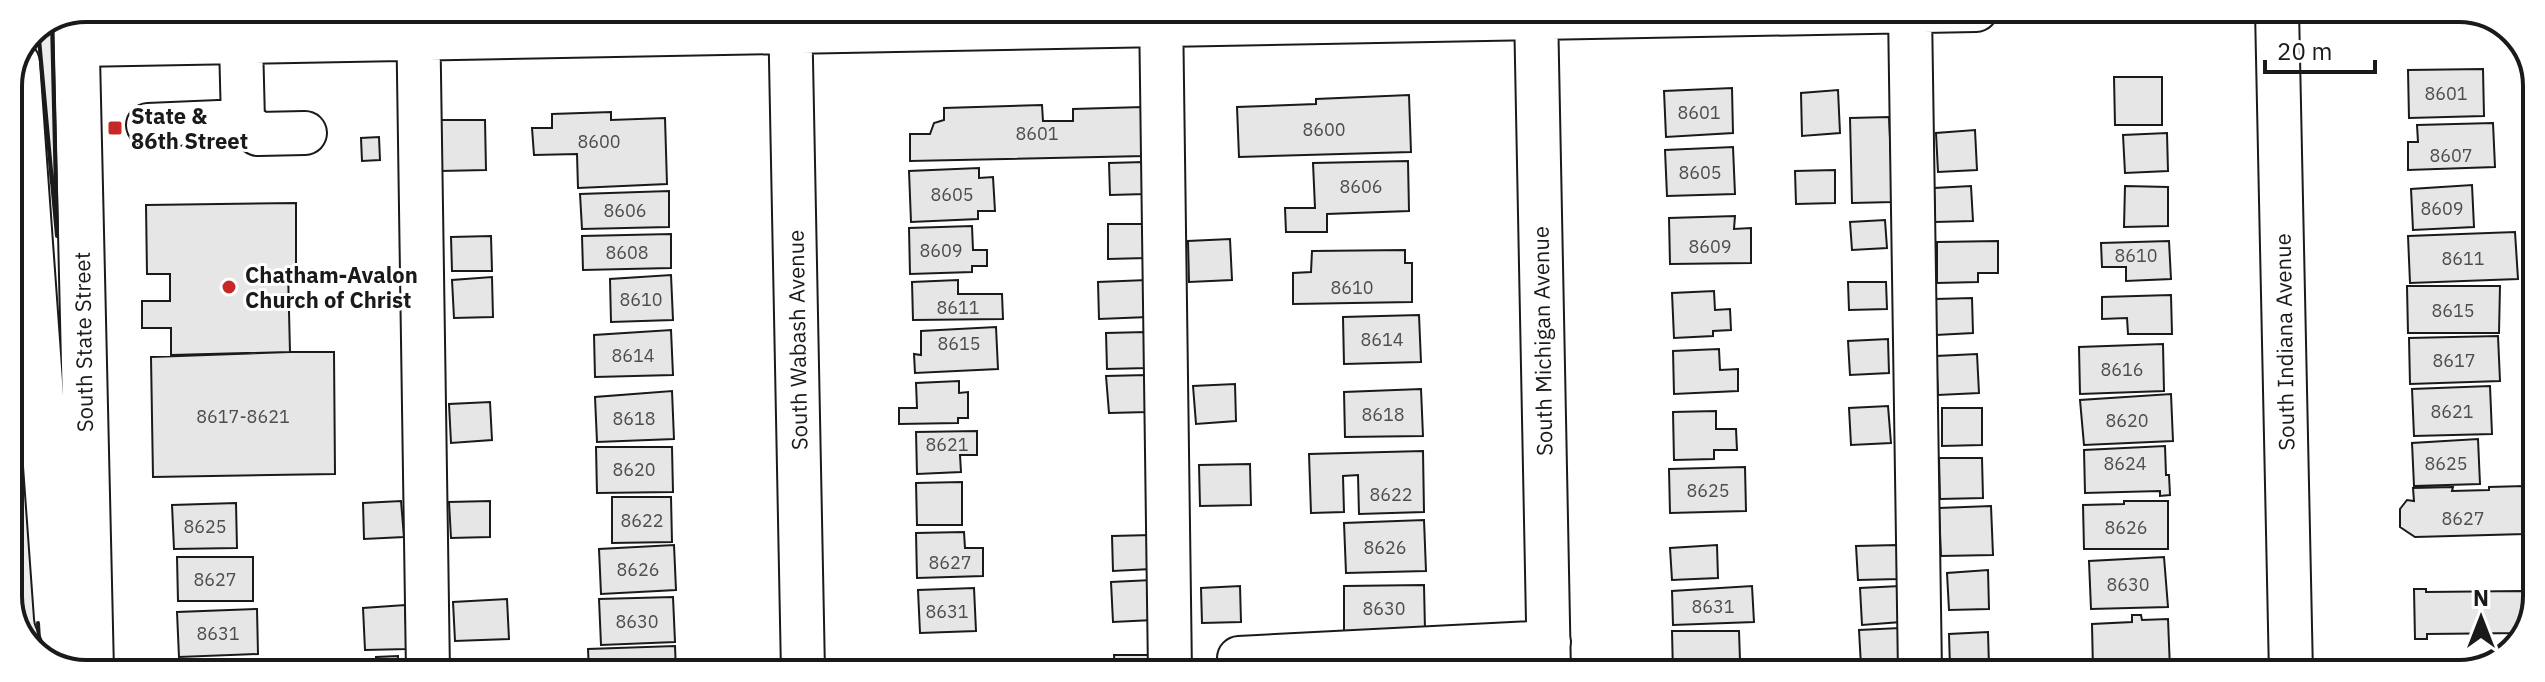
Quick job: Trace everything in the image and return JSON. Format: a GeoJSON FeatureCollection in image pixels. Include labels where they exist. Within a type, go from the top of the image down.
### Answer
{"type":"FeatureCollection","features":[{"type":"Feature","properties":{"kind":"main road","name":"South State Street"},"geometry":{"type":"LineString","coordinates":[[76,29],[91,660]]}},
{"type":"Feature","properties":{"kind":"main road"},"geometry":{"type":"LineString","coordinates":[[22,132],[57,618],[75,659]]}},
{"type":"Feature","properties":{"kind":"street"},"geometry":{"type":"LineString","coordinates":[[76,29],[241,43],[335,24],[604,22]]}},
{"type":"Feature","properties":{"kind":"street","name":"South Wabash Avenue"},"geometry":{"type":"LineString","coordinates":[[790,22],[803,660]]}},
{"type":"Feature","properties":{"kind":"street"},"geometry":{"type":"LineString","coordinates":[[1161,22],[1170,660]]}},
{"type":"Feature","properties":{"kind":"street","name":"South Michigan Avenue"},"geometry":{"type":"LineString","coordinates":[[1536,22],[1549,658]]}},
{"type":"Feature","properties":{"kind":"street"},"geometry":{"type":"LineString","coordinates":[[1910,22],[1920,660]]}},
{"type":"Feature","properties":{"kind":"street","name":"South Indiana Avenue"},"geometry":{"type":"LineString","coordinates":[[2277,22],[2291,660]]}},
{"type":"Feature","properties":{"kind":"street"},"geometry":{"type":"LineString","coordinates":[[418,24],[428,660]]}},
{"type":"Feature","properties":{"kind":"street"},"geometry":{"type":"LineString","coordinates":[[241,43],[243,121]]}},
{"type":"Feature","properties":{"kind":"street"},"geometry":{"type":"LineString","coordinates":[[148,125],[243,121],[258,134],[305,133]]}},
{"type":"Feature","properties":{"kind":"street"},"geometry":{"type":"LineString","coordinates":[[1239,660],[1549,658]]}},
{"type":"Feature","properties":{"kind":"shaded area"},"geometry":{"type":"Polygon","coordinates":[[[52,32],[56,183],[51,183],[39,43],[52,32]]]}},
{"type":"Feature","properties":{"kind":"shaded area"},"geometry":{"type":"Polygon","coordinates":[[[22,418],[39,639],[27,621],[22,600],[22,418]]]}},
{"type":"Feature","properties":{"kind":"building"},"geometry":{"type":"Polygon","coordinates":[[[2483,69],[2484,116],[2409,118],[2408,70],[2483,69]]]}},
{"type":"Feature","properties":{"kind":"building"},"geometry":{"type":"Polygon","coordinates":[[[2114,77],[2162,77],[2162,125],[2115,125],[2114,77]]]}},
{"type":"Feature","properties":{"kind":"building"},"geometry":{"type":"Polygon","coordinates":[[[1732,88],[1733,133],[1666,137],[1664,91],[1732,88]]]}},
{"type":"Feature","properties":{"kind":"building"},"geometry":{"type":"Polygon","coordinates":[[[1838,90],[1840,133],[1802,136],[1801,93],[1838,90]]]}},
{"type":"Feature","properties":{"kind":"building"},"geometry":{"type":"Polygon","coordinates":[[[1409,95],[1411,152],[1239,157],[1237,107],[1316,104],[1316,99],[1409,95]]]}},
{"type":"Feature","properties":{"kind":"building"},"geometry":{"type":"Polygon","coordinates":[[[1042,105],[1043,121],[1073,121],[1073,109],[1143,107],[1145,156],[910,161],[910,134],[930,134],[934,123],[944,120],[944,108],[1042,105]]]}},
{"type":"Feature","properties":{"kind":"building"},"geometry":{"type":"Polygon","coordinates":[[[611,112],[611,120],[665,118],[667,184],[578,188],[577,154],[534,155],[532,128],[552,128],[552,114],[611,112]]]}},
{"type":"Feature","properties":{"kind":"building"},"geometry":{"type":"Polygon","coordinates":[[[1889,117],[1893,202],[1852,203],[1850,118],[1889,117]]]}},
{"type":"Feature","properties":{"kind":"building"},"geometry":{"type":"Polygon","coordinates":[[[440,120],[485,120],[486,170],[441,171],[440,120]]]}},
{"type":"Feature","properties":{"kind":"building"},"geometry":{"type":"Polygon","coordinates":[[[2493,123],[2495,167],[2408,170],[2408,142],[2418,142],[2417,125],[2493,123]]]}},
{"type":"Feature","properties":{"kind":"building"},"geometry":{"type":"Polygon","coordinates":[[[1975,130],[1977,170],[1938,172],[1936,133],[1975,130]]]}},
{"type":"Feature","properties":{"kind":"building"},"geometry":{"type":"Polygon","coordinates":[[[2167,133],[2168,171],[2125,173],[2123,135],[2167,133]]]}},
{"type":"Feature","properties":{"kind":"building"},"geometry":{"type":"Polygon","coordinates":[[[379,137],[380,160],[362,161],[361,138],[379,137]]]}},
{"type":"Feature","properties":{"kind":"building"},"geometry":{"type":"Polygon","coordinates":[[[1733,147],[1735,194],[1667,196],[1665,150],[1733,147]]]}},
{"type":"Feature","properties":{"kind":"building"},"geometry":{"type":"Polygon","coordinates":[[[1408,161],[1409,211],[1327,214],[1327,232],[1286,232],[1285,208],[1315,208],[1313,163],[1408,161]]]}},
{"type":"Feature","properties":{"kind":"building"},"geometry":{"type":"Polygon","coordinates":[[[1144,162],[1146,194],[1110,195],[1109,163],[1144,162]]]}},
{"type":"Feature","properties":{"kind":"building"},"geometry":{"type":"Polygon","coordinates":[[[979,168],[979,178],[993,177],[995,211],[978,211],[978,219],[911,222],[909,171],[979,168]]]}},
{"type":"Feature","properties":{"kind":"building"},"geometry":{"type":"Polygon","coordinates":[[[1835,170],[1835,203],[1796,204],[1795,171],[1835,170]]]}},
{"type":"Feature","properties":{"kind":"building"},"geometry":{"type":"Polygon","coordinates":[[[2472,185],[2474,227],[2413,230],[2411,189],[2472,185]]]}},
{"type":"Feature","properties":{"kind":"building"},"geometry":{"type":"Polygon","coordinates":[[[1971,186],[1973,221],[1935,222],[1934,188],[1971,186]]]}},
{"type":"Feature","properties":{"kind":"building"},"geometry":{"type":"Polygon","coordinates":[[[2125,186],[2168,187],[2168,226],[2124,227],[2125,186]]]}},
{"type":"Feature","properties":{"kind":"building"},"geometry":{"type":"Polygon","coordinates":[[[669,191],[669,227],[582,229],[580,194],[669,191]]]}},
{"type":"Feature","properties":{"kind":"building","name":"Chatham-Avalon Church of Christ"},"geometry":{"type":"Polygon","coordinates":[[[296,203],[296,270],[288,270],[290,352],[171,355],[171,328],[142,328],[142,301],[170,301],[170,274],[147,274],[146,205],[296,203]]]}},
{"type":"Feature","properties":{"kind":"building"},"geometry":{"type":"Polygon","coordinates":[[[1735,216],[1734,229],[1751,228],[1751,263],[1670,264],[1669,218],[1735,216]]]}},
{"type":"Feature","properties":{"kind":"building"},"geometry":{"type":"Polygon","coordinates":[[[1885,220],[1887,248],[1852,250],[1850,222],[1885,220]]]}},
{"type":"Feature","properties":{"kind":"building"},"geometry":{"type":"Polygon","coordinates":[[[1108,224],[1145,224],[1146,258],[1108,259],[1108,224]]]}},
{"type":"Feature","properties":{"kind":"building"},"geometry":{"type":"Polygon","coordinates":[[[972,226],[973,250],[987,250],[987,266],[972,266],[972,272],[910,274],[909,228],[972,226]]]}},
{"type":"Feature","properties":{"kind":"building"},"geometry":{"type":"Polygon","coordinates":[[[2515,232],[2518,279],[2410,283],[2408,236],[2515,232]]]}},
{"type":"Feature","properties":{"kind":"building"},"geometry":{"type":"Polygon","coordinates":[[[671,234],[671,268],[583,270],[582,236],[671,234]]]}},
{"type":"Feature","properties":{"kind":"building"},"geometry":{"type":"Polygon","coordinates":[[[491,236],[492,271],[452,271],[451,237],[491,236]]]}},
{"type":"Feature","properties":{"kind":"building"},"geometry":{"type":"Polygon","coordinates":[[[1230,239],[1232,280],[1189,282],[1188,241],[1230,239]]]}},
{"type":"Feature","properties":{"kind":"building"},"geometry":{"type":"Polygon","coordinates":[[[1998,241],[1998,273],[1978,273],[1978,282],[1937,283],[1937,242],[1998,241]]]}},
{"type":"Feature","properties":{"kind":"building"},"geometry":{"type":"Polygon","coordinates":[[[2169,241],[2171,279],[2126,281],[2126,267],[2102,267],[2101,243],[2169,241]]]}},
{"type":"Feature","properties":{"kind":"building"},"geometry":{"type":"Polygon","coordinates":[[[1405,250],[1405,263],[1412,263],[1412,302],[1293,304],[1293,273],[1311,272],[1312,251],[1405,250]]]}},
{"type":"Feature","properties":{"kind":"building"},"geometry":{"type":"Polygon","coordinates":[[[671,275],[673,320],[611,322],[610,279],[671,275]]]}},
{"type":"Feature","properties":{"kind":"building"},"geometry":{"type":"Polygon","coordinates":[[[492,277],[493,317],[454,318],[452,280],[492,277]]]}},
{"type":"Feature","properties":{"kind":"building"},"geometry":{"type":"Polygon","coordinates":[[[958,280],[958,294],[1002,294],[1003,319],[913,320],[912,282],[958,280]]]}},
{"type":"Feature","properties":{"kind":"building"},"geometry":{"type":"Polygon","coordinates":[[[1147,280],[1148,317],[1099,319],[1098,282],[1147,280]]]}},
{"type":"Feature","properties":{"kind":"building"},"geometry":{"type":"Polygon","coordinates":[[[1848,282],[1886,282],[1887,309],[1849,310],[1848,282]]]}},
{"type":"Feature","properties":{"kind":"building"},"geometry":{"type":"Polygon","coordinates":[[[2407,286],[2500,286],[2499,333],[2408,333],[2407,286]]]}},
{"type":"Feature","properties":{"kind":"building"},"geometry":{"type":"Polygon","coordinates":[[[1714,291],[1715,310],[1730,309],[1731,330],[1713,331],[1713,336],[1674,338],[1672,293],[1714,291]]]}},
{"type":"Feature","properties":{"kind":"building"},"geometry":{"type":"Polygon","coordinates":[[[2171,295],[2172,334],[2128,334],[2127,318],[2102,319],[2102,297],[2171,295]]]}},
{"type":"Feature","properties":{"kind":"building"},"geometry":{"type":"Polygon","coordinates":[[[1972,298],[1973,333],[1936,335],[1935,299],[1972,298]]]}},
{"type":"Feature","properties":{"kind":"building"},"geometry":{"type":"Polygon","coordinates":[[[1419,315],[1421,362],[1344,364],[1343,317],[1419,315]]]}},
{"type":"Feature","properties":{"kind":"building"},"geometry":{"type":"Polygon","coordinates":[[[996,327],[998,369],[915,373],[914,354],[921,355],[921,331],[996,327]]]}},
{"type":"Feature","properties":{"kind":"building"},"geometry":{"type":"Polygon","coordinates":[[[671,330],[673,375],[595,377],[594,335],[671,330]]]}},
{"type":"Feature","properties":{"kind":"building"},"geometry":{"type":"Polygon","coordinates":[[[1146,332],[1147,368],[1107,369],[1106,333],[1146,332]]]}},
{"type":"Feature","properties":{"kind":"building"},"geometry":{"type":"Polygon","coordinates":[[[2498,336],[2500,381],[2410,384],[2409,338],[2498,336]]]}},
{"type":"Feature","properties":{"kind":"building"},"geometry":{"type":"Polygon","coordinates":[[[1888,339],[1889,373],[1850,375],[1848,341],[1888,339]]]}},
{"type":"Feature","properties":{"kind":"building"},"geometry":{"type":"Polygon","coordinates":[[[2163,344],[2164,391],[2080,394],[2079,347],[2163,344]]]}},
{"type":"Feature","properties":{"kind":"building"},"geometry":{"type":"Polygon","coordinates":[[[1719,349],[1720,370],[1738,369],[1738,391],[1674,394],[1673,351],[1719,349]]]}},
{"type":"Feature","properties":{"kind":"building"},"geometry":{"type":"Polygon","coordinates":[[[334,352],[335,474],[153,477],[151,357],[334,352]]]}},
{"type":"Feature","properties":{"kind":"building"},"geometry":{"type":"Polygon","coordinates":[[[1977,354],[1979,393],[1938,395],[1936,356],[1977,354]]]}},
{"type":"Feature","properties":{"kind":"building"},"geometry":{"type":"Polygon","coordinates":[[[1147,375],[1148,412],[1109,413],[1106,376],[1147,375]]]}},
{"type":"Feature","properties":{"kind":"building"},"geometry":{"type":"Polygon","coordinates":[[[959,381],[959,393],[968,392],[968,418],[958,418],[958,423],[899,424],[899,408],[917,408],[916,383],[959,381]]]}},
{"type":"Feature","properties":{"kind":"building"},"geometry":{"type":"Polygon","coordinates":[[[1235,384],[1236,421],[1196,424],[1193,386],[1235,384]]]}},
{"type":"Feature","properties":{"kind":"building"},"geometry":{"type":"Polygon","coordinates":[[[2490,386],[2492,434],[2414,436],[2412,389],[2490,386]]]}},
{"type":"Feature","properties":{"kind":"building"},"geometry":{"type":"Polygon","coordinates":[[[1421,389],[1423,436],[1345,437],[1344,392],[1421,389]]]}},
{"type":"Feature","properties":{"kind":"building"},"geometry":{"type":"Polygon","coordinates":[[[672,391],[674,439],[597,442],[595,397],[672,391]]]}},
{"type":"Feature","properties":{"kind":"building"},"geometry":{"type":"Polygon","coordinates":[[[2171,394],[2173,441],[2084,445],[2080,400],[2171,394]]]}},
{"type":"Feature","properties":{"kind":"building"},"geometry":{"type":"Polygon","coordinates":[[[490,402],[492,440],[451,443],[449,404],[490,402]]]}},
{"type":"Feature","properties":{"kind":"building"},"geometry":{"type":"Polygon","coordinates":[[[1888,406],[1891,443],[1851,445],[1849,408],[1888,406]]]}},
{"type":"Feature","properties":{"kind":"building"},"geometry":{"type":"Polygon","coordinates":[[[1942,408],[1982,408],[1982,445],[1942,446],[1942,408]]]}},
{"type":"Feature","properties":{"kind":"building"},"geometry":{"type":"Polygon","coordinates":[[[1716,411],[1716,429],[1736,429],[1737,450],[1714,450],[1714,459],[1674,460],[1673,412],[1716,411]]]}},
{"type":"Feature","properties":{"kind":"building"},"geometry":{"type":"Polygon","coordinates":[[[977,431],[977,455],[960,455],[961,472],[917,474],[916,432],[977,431]]]}},
{"type":"Feature","properties":{"kind":"building"},"geometry":{"type":"Polygon","coordinates":[[[2478,439],[2480,484],[2414,486],[2412,443],[2478,439]]]}},
{"type":"Feature","properties":{"kind":"building"},"geometry":{"type":"Polygon","coordinates":[[[2165,446],[2170,495],[2160,496],[2160,491],[2085,493],[2084,450],[2165,446]]]}},
{"type":"Feature","properties":{"kind":"building"},"geometry":{"type":"Polygon","coordinates":[[[596,447],[672,447],[673,492],[597,493],[596,447]]]}},
{"type":"Feature","properties":{"kind":"building"},"geometry":{"type":"Polygon","coordinates":[[[1423,451],[1424,512],[1359,514],[1358,475],[1343,476],[1344,512],[1311,513],[1309,454],[1423,451]]]}},
{"type":"Feature","properties":{"kind":"building"},"geometry":{"type":"Polygon","coordinates":[[[1939,458],[1982,458],[1983,498],[1940,499],[1939,458]]]}},
{"type":"Feature","properties":{"kind":"building"},"geometry":{"type":"Polygon","coordinates":[[[1250,464],[1251,505],[1200,506],[1199,465],[1250,464]]]}},
{"type":"Feature","properties":{"kind":"building"},"geometry":{"type":"Polygon","coordinates":[[[1745,467],[1746,511],[1670,513],[1669,469],[1745,467]]]}},
{"type":"Feature","properties":{"kind":"building"},"geometry":{"type":"Polygon","coordinates":[[[962,482],[962,525],[917,525],[916,483],[962,482]]]}},
{"type":"Feature","properties":{"kind":"building"},"geometry":{"type":"Polygon","coordinates":[[[2523,486],[2523,534],[2415,537],[2400,527],[2400,509],[2407,500],[2414,501],[2413,488],[2453,487],[2452,491],[2489,490],[2489,487],[2523,486]]]}},
{"type":"Feature","properties":{"kind":"building"},"geometry":{"type":"Polygon","coordinates":[[[612,497],[671,497],[672,542],[612,543],[612,497]]]}},
{"type":"Feature","properties":{"kind":"building"},"geometry":{"type":"Polygon","coordinates":[[[401,501],[404,537],[364,539],[363,503],[401,501]]]}},
{"type":"Feature","properties":{"kind":"building"},"geometry":{"type":"Polygon","coordinates":[[[490,501],[490,537],[451,538],[449,502],[490,501]]]}},
{"type":"Feature","properties":{"kind":"building"},"geometry":{"type":"Polygon","coordinates":[[[2124,501],[2168,501],[2168,549],[2084,549],[2083,505],[2124,504],[2124,501]]]}},
{"type":"Feature","properties":{"kind":"building"},"geometry":{"type":"Polygon","coordinates":[[[236,503],[237,548],[174,549],[172,505],[236,503]]]}},
{"type":"Feature","properties":{"kind":"building"},"geometry":{"type":"Polygon","coordinates":[[[1991,506],[1993,555],[1941,556],[1939,508],[1991,506]]]}},
{"type":"Feature","properties":{"kind":"building"},"geometry":{"type":"Polygon","coordinates":[[[1424,520],[1426,571],[1346,573],[1344,523],[1424,520]]]}},
{"type":"Feature","properties":{"kind":"building"},"geometry":{"type":"Polygon","coordinates":[[[964,532],[965,548],[983,548],[983,576],[917,578],[916,533],[964,532]]]}},
{"type":"Feature","properties":{"kind":"building"},"geometry":{"type":"Polygon","coordinates":[[[1151,535],[1151,569],[1113,571],[1112,536],[1151,535]]]}},
{"type":"Feature","properties":{"kind":"building"},"geometry":{"type":"Polygon","coordinates":[[[674,545],[676,590],[601,594],[599,549],[674,545]]]}},
{"type":"Feature","properties":{"kind":"building"},"geometry":{"type":"Polygon","coordinates":[[[1717,545],[1718,578],[1672,580],[1670,548],[1717,545]]]}},
{"type":"Feature","properties":{"kind":"building"},"geometry":{"type":"Polygon","coordinates":[[[1897,545],[1898,579],[1858,580],[1856,546],[1897,545]]]}},
{"type":"Feature","properties":{"kind":"building"},"geometry":{"type":"Polygon","coordinates":[[[177,557],[253,557],[253,601],[178,601],[177,557]]]}},
{"type":"Feature","properties":{"kind":"building"},"geometry":{"type":"Polygon","coordinates":[[[2164,557],[2168,607],[2091,609],[2089,561],[2164,557]]]}},
{"type":"Feature","properties":{"kind":"building"},"geometry":{"type":"Polygon","coordinates":[[[1988,570],[1989,609],[1949,610],[1947,573],[1988,570]]]}},
{"type":"Feature","properties":{"kind":"building"},"geometry":{"type":"Polygon","coordinates":[[[1152,580],[1153,620],[1113,622],[1111,582],[1152,580]]]}},
{"type":"Feature","properties":{"kind":"building"},"geometry":{"type":"Polygon","coordinates":[[[1424,585],[1425,630],[1344,631],[1344,586],[1424,585]]]}},
{"type":"Feature","properties":{"kind":"building"},"geometry":{"type":"Polygon","coordinates":[[[1240,586],[1241,622],[1202,623],[1201,588],[1240,586]]]}},
{"type":"Feature","properties":{"kind":"building"},"geometry":{"type":"Polygon","coordinates":[[[1752,586],[1754,622],[1673,625],[1672,591],[1752,586]]]}},
{"type":"Feature","properties":{"kind":"building"},"geometry":{"type":"Polygon","coordinates":[[[1900,586],[1901,622],[1862,625],[1860,588],[1900,586]]]}},
{"type":"Feature","properties":{"kind":"building"},"geometry":{"type":"Polygon","coordinates":[[[974,588],[976,631],[920,633],[918,590],[974,588]]]}},
{"type":"Feature","properties":{"kind":"building"},"geometry":{"type":"Polygon","coordinates":[[[2414,589],[2426,589],[2426,592],[2522,591],[2521,613],[2511,633],[2427,634],[2427,639],[2415,639],[2414,589]]]}},
{"type":"Feature","properties":{"kind":"building"},"geometry":{"type":"Polygon","coordinates":[[[673,597],[675,642],[601,645],[599,599],[673,597]]]}},
{"type":"Feature","properties":{"kind":"building"},"geometry":{"type":"Polygon","coordinates":[[[507,599],[509,639],[455,641],[453,602],[507,599]]]}},
{"type":"Feature","properties":{"kind":"building"},"geometry":{"type":"Polygon","coordinates":[[[405,605],[407,649],[365,650],[363,608],[405,605]]]}},
{"type":"Feature","properties":{"kind":"building"},"geometry":{"type":"Polygon","coordinates":[[[257,609],[258,654],[179,657],[177,612],[257,609]]]}},
{"type":"Feature","properties":{"kind":"building"},"geometry":{"type":"Polygon","coordinates":[[[2132,615],[2141,615],[2142,620],[2168,619],[2170,660],[2093,660],[2092,624],[2132,622],[2132,615]]]}},
{"type":"Feature","properties":{"kind":"building"},"geometry":{"type":"Polygon","coordinates":[[[1900,628],[1901,660],[1861,660],[1859,630],[1900,628]]]}},
{"type":"Feature","properties":{"kind":"building"},"geometry":{"type":"Polygon","coordinates":[[[1672,631],[1739,631],[1740,660],[1673,660],[1672,631]]]}},
{"type":"Feature","properties":{"kind":"building"},"geometry":{"type":"Polygon","coordinates":[[[1988,632],[1989,660],[1950,660],[1949,634],[1988,632]]]}},
{"type":"Feature","properties":{"kind":"building"},"geometry":{"type":"Polygon","coordinates":[[[675,646],[676,660],[588,660],[588,649],[675,646]]]}},
{"type":"Feature","properties":{"kind":"building"},"geometry":{"type":"Polygon","coordinates":[[[1114,655],[1155,655],[1155,660],[1114,660],[1114,655]]]}},
{"type":"Feature","properties":{"kind":"building"},"geometry":{"type":"Polygon","coordinates":[[[398,656],[398,660],[376,660],[376,657],[398,656]]]}},
{"type":"Feature","properties":{"kind":"wall"},"geometry":{"type":"LineString","coordinates":[[39,43],[57,236],[52,32]]}},
{"type":"Feature","properties":{"kind":"wall"},"geometry":{"type":"LineString","coordinates":[[38,623],[39,639]]}},
{"type":"Feature","properties":{"kind":"place","name":"State & 86th Street"},"geometry":{"type":"Point","coordinates":[115,128]}},
{"type":"Feature","properties":{"kind":"place","name":"Chatham-Avalon Church of Christ"},"geometry":{"type":"Point","coordinates":[229,287]}}]}
